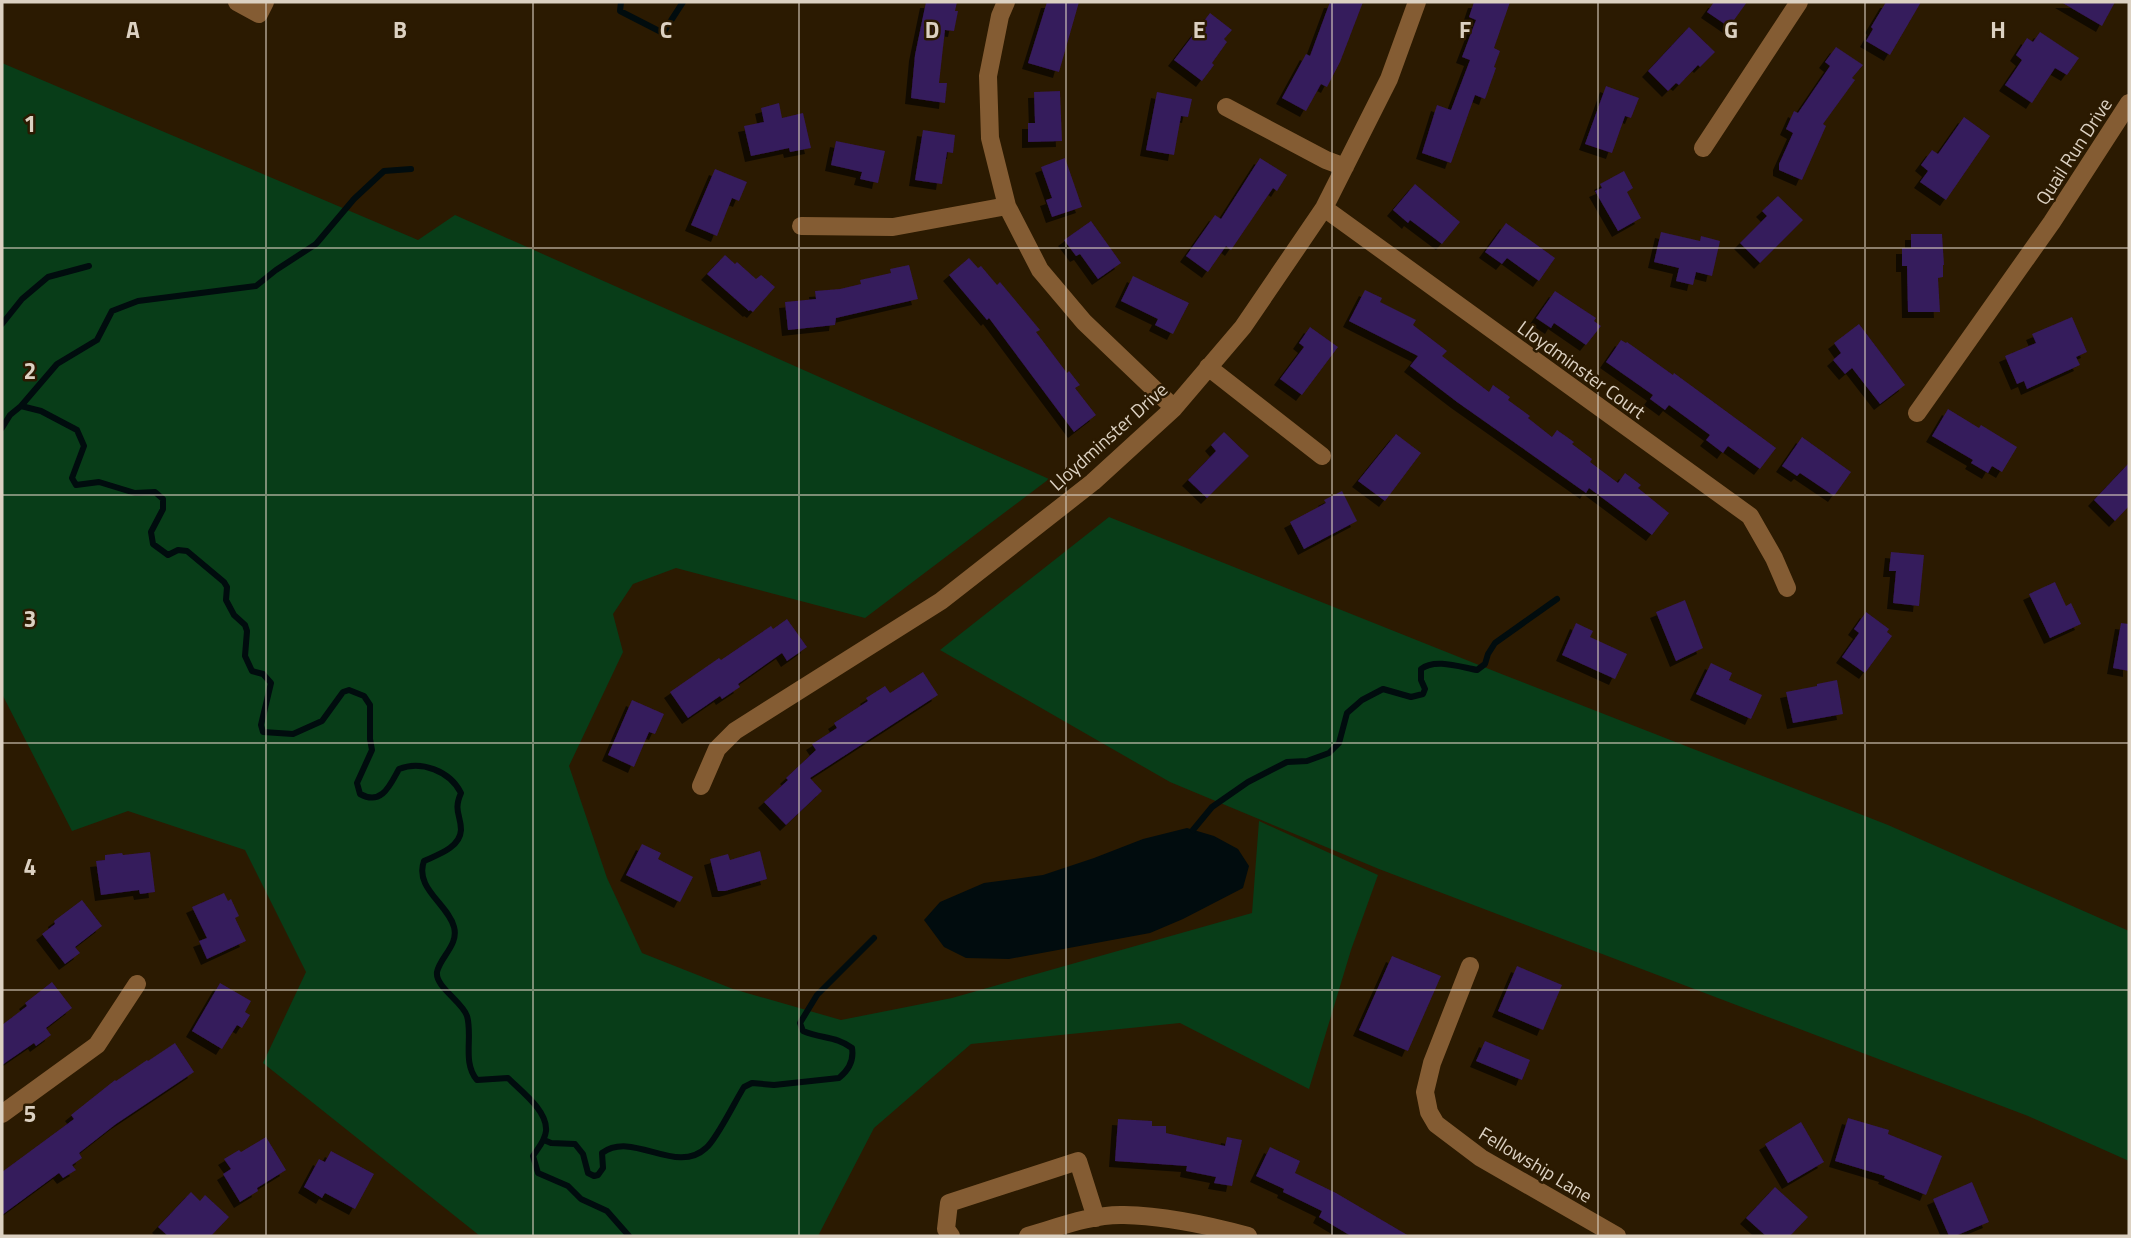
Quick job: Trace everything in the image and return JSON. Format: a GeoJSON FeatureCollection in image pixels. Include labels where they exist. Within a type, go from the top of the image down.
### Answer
{"type":"FeatureCollection","features":[{"type":"Feature","properties":{"kind":"street"},"geometry":{"type":"LineString","coordinates":[[237,2],[259,13],[265,2]]}},
{"type":"Feature","properties":{"kind":"street"},"geometry":{"type":"LineString","coordinates":[[1006,2],[1000,16],[988,76],[990,138],[1007,206],[1040,270],[1084,322],[1174,408]]}},
{"type":"Feature","properties":{"kind":"street","name":"Lloydminster Drive"},"geometry":{"type":"LineString","coordinates":[[701,786],[717,749],[735,731],[941,601],[1093,482],[1174,408],[1243,327],[1324,208],[1389,79],[1417,2]]}},
{"type":"Feature","properties":{"kind":"street"},"geometry":{"type":"LineString","coordinates":[[1703,148],[1799,2]]}},
{"type":"Feature","properties":{"kind":"street","name":"Quail Run Drive"},"geometry":{"type":"LineString","coordinates":[[1917,413],[2052,222],[2129,103]]}},
{"type":"Feature","properties":{"kind":"street"},"geometry":{"type":"LineString","coordinates":[[1226,107],[1326,160],[1345,167]]}},
{"type":"Feature","properties":{"kind":"street"},"geometry":{"type":"LineString","coordinates":[[801,226],[893,227],[1007,206]]}},
{"type":"Feature","properties":{"kind":"street","name":"Lloydminster Court"},"geometry":{"type":"LineString","coordinates":[[1324,208],[1750,516],[1774,558],[1787,588]]}},
{"type":"Feature","properties":{"kind":"street"},"geometry":{"type":"LineString","coordinates":[[1208,367],[1322,456]]}},
{"type":"Feature","properties":{"kind":"street","name":"Fellowship Lane"},"geometry":{"type":"LineString","coordinates":[[1470,966],[1432,1063],[1426,1092],[1429,1112],[1436,1124],[1481,1158],[1617,1236]]}},
{"type":"Feature","properties":{"kind":"street"},"geometry":{"type":"LineString","coordinates":[[2,1114],[97,1045],[137,984]]}},
{"type":"Feature","properties":{"kind":"street"},"geometry":{"type":"LineString","coordinates":[[951,1236],[946,1229],[950,1203],[1078,1161],[1096,1218]]}},
{"type":"Feature","properties":{"kind":"street"},"geometry":{"type":"LineString","coordinates":[[1028,1236],[1080,1220],[1123,1215],[1248,1236]]}},
{"type":"Feature","properties":{"kind":"green space"},"geometry":{"type":"Polygon","coordinates":[[[2,63],[418,240],[455,215],[1049,479],[865,618],[676,568],[633,584],[613,614],[623,652],[569,766],[607,878],[642,953],[733,989],[841,1020],[952,998],[1252,913],[1259,821],[1378,875],[1351,950],[1309,1089],[1180,1023],[971,1044],[874,1128],[818,1236],[480,1236],[263,1063],[306,972],[245,850],[128,811],[72,831],[2,694],[2,63]]]}},
{"type":"Feature","properties":{"kind":"green space"},"geometry":{"type":"Polygon","coordinates":[[[1109,517],[1888,825],[2129,931],[2129,1161],[2028,1116],[1379,869],[1170,782],[940,650],[1109,517]]]}},
{"type":"Feature","properties":{"kind":"shaded area"},"geometry":{"type":"Polygon","coordinates":[[[1187,828],[1214,836],[1238,849],[1249,866],[1243,888],[1150,933],[1009,959],[966,958],[944,947],[924,920],[940,902],[984,883],[1043,875],[1143,839],[1187,828]]]}},
{"type":"Feature","properties":{"kind":"building"},"geometry":{"type":"Polygon","coordinates":[[[926,2],[957,2],[954,31],[945,30],[939,83],[947,83],[945,103],[911,98],[915,55],[926,2]]]}},
{"type":"Feature","properties":{"kind":"building"},"geometry":{"type":"Polygon","coordinates":[[[1047,2],[1079,2],[1059,72],[1028,63],[1047,2]]]}},
{"type":"Feature","properties":{"kind":"building"},"geometry":{"type":"Polygon","coordinates":[[[1330,2],[1363,2],[1340,62],[1327,87],[1321,84],[1306,111],[1282,98],[1306,54],[1310,56],[1330,2]]]}},
{"type":"Feature","properties":{"kind":"building"},"geometry":{"type":"Polygon","coordinates":[[[1474,2],[1510,2],[1494,48],[1500,51],[1485,99],[1475,95],[1451,163],[1422,153],[1437,105],[1451,110],[1470,60],[1462,57],[1476,20],[1469,17],[1474,2]]]}},
{"type":"Feature","properties":{"kind":"building"},"geometry":{"type":"Polygon","coordinates":[[[1714,2],[1747,2],[1729,27],[1707,12],[1714,2]]]}},
{"type":"Feature","properties":{"kind":"building"},"geometry":{"type":"Polygon","coordinates":[[[1886,2],[1921,2],[1890,55],[1866,41],[1886,2]]]}},
{"type":"Feature","properties":{"kind":"building"},"geometry":{"type":"Polygon","coordinates":[[[2061,2],[2115,2],[2102,26],[2061,2]]]}},
{"type":"Feature","properties":{"kind":"building"},"geometry":{"type":"Polygon","coordinates":[[[1210,13],[1232,30],[1224,39],[1227,42],[1202,81],[1174,60],[1210,13]]]}},
{"type":"Feature","properties":{"kind":"building"},"geometry":{"type":"Polygon","coordinates":[[[1689,27],[1715,52],[1679,85],[1676,83],[1668,91],[1648,71],[1689,27]]]}},
{"type":"Feature","properties":{"kind":"building"},"geometry":{"type":"Polygon","coordinates":[[[2040,32],[2079,58],[2067,75],[2055,68],[2032,103],[2005,85],[2022,60],[2016,55],[2027,38],[2033,42],[2040,32]]]}},
{"type":"Feature","properties":{"kind":"building"},"geometry":{"type":"Polygon","coordinates":[[[1836,47],[1863,65],[1823,124],[1826,126],[1802,180],[1779,170],[1779,164],[1793,133],[1786,129],[1794,111],[1798,113],[1830,66],[1825,62],[1836,47]]]}},
{"type":"Feature","properties":{"kind":"building"},"geometry":{"type":"Polygon","coordinates":[[[1606,86],[1639,98],[1631,118],[1625,116],[1612,153],[1585,144],[1606,86]]]}},
{"type":"Feature","properties":{"kind":"building"},"geometry":{"type":"Polygon","coordinates":[[[1060,91],[1062,141],[1028,142],[1028,123],[1035,123],[1034,92],[1060,91]]]}},
{"type":"Feature","properties":{"kind":"building"},"geometry":{"type":"Polygon","coordinates":[[[1157,92],[1192,99],[1188,117],[1181,116],[1174,155],[1146,150],[1157,92]]]}},
{"type":"Feature","properties":{"kind":"building"},"geometry":{"type":"Polygon","coordinates":[[[779,103],[782,118],[803,113],[811,148],[790,152],[789,148],[751,156],[744,126],[764,122],[761,108],[779,103]]]}},
{"type":"Feature","properties":{"kind":"building"},"geometry":{"type":"Polygon","coordinates":[[[1964,117],[1990,136],[1946,200],[1920,182],[1928,171],[1921,165],[1932,150],[1938,154],[1964,117]]]}},
{"type":"Feature","properties":{"kind":"building"},"geometry":{"type":"Polygon","coordinates":[[[923,130],[955,135],[953,153],[947,152],[942,184],[915,180],[923,130]]]}},
{"type":"Feature","properties":{"kind":"building"},"geometry":{"type":"Polygon","coordinates":[[[836,141],[885,151],[878,183],[860,179],[862,172],[831,165],[836,141]]]}},
{"type":"Feature","properties":{"kind":"building"},"geometry":{"type":"Polygon","coordinates":[[[1065,158],[1082,207],[1052,217],[1046,200],[1052,198],[1041,167],[1065,158]]]}},
{"type":"Feature","properties":{"kind":"building"},"geometry":{"type":"Polygon","coordinates":[[[1260,158],[1287,175],[1277,191],[1273,188],[1231,250],[1226,246],[1208,272],[1186,256],[1215,215],[1221,219],[1260,158]]]}},
{"type":"Feature","properties":{"kind":"building"},"geometry":{"type":"Polygon","coordinates":[[[715,169],[747,182],[739,201],[732,198],[717,236],[691,225],[715,169]]]}},
{"type":"Feature","properties":{"kind":"building"},"geometry":{"type":"Polygon","coordinates":[[[1624,171],[1633,188],[1627,192],[1641,218],[1618,231],[1595,191],[1602,188],[1600,184],[1624,171]]]}},
{"type":"Feature","properties":{"kind":"building"},"geometry":{"type":"Polygon","coordinates":[[[1415,184],[1460,222],[1442,244],[1410,220],[1408,223],[1393,210],[1415,184]]]}},
{"type":"Feature","properties":{"kind":"building"},"geometry":{"type":"Polygon","coordinates":[[[1778,196],[1803,220],[1760,263],[1740,243],[1767,216],[1762,211],[1778,196]]]}},
{"type":"Feature","properties":{"kind":"building"},"geometry":{"type":"Polygon","coordinates":[[[1091,221],[1121,263],[1098,279],[1080,254],[1076,256],[1064,240],[1091,221]]]}},
{"type":"Feature","properties":{"kind":"building"},"geometry":{"type":"Polygon","coordinates":[[[1506,223],[1555,258],[1539,281],[1507,258],[1502,264],[1485,252],[1506,223]]]}},
{"type":"Feature","properties":{"kind":"building"},"geometry":{"type":"Polygon","coordinates":[[[1661,232],[1700,241],[1701,236],[1720,241],[1712,276],[1696,272],[1693,285],[1676,281],[1679,268],[1654,262],[1661,232]]]}},
{"type":"Feature","properties":{"kind":"building"},"geometry":{"type":"Polygon","coordinates":[[[1911,234],[1942,234],[1943,277],[1938,278],[1940,312],[1908,312],[1907,266],[1902,266],[1902,248],[1911,248],[1911,234]]]}},
{"type":"Feature","properties":{"kind":"building"},"geometry":{"type":"Polygon","coordinates":[[[725,255],[756,279],[761,275],[775,287],[753,312],[707,274],[725,255]]]}},
{"type":"Feature","properties":{"kind":"building"},"geometry":{"type":"Polygon","coordinates":[[[969,258],[978,268],[981,266],[997,285],[1000,282],[1040,330],[1036,332],[1067,373],[1069,371],[1080,385],[1075,388],[1096,415],[1074,432],[989,318],[987,320],[949,275],[969,258]]]}},
{"type":"Feature","properties":{"kind":"building"},"geometry":{"type":"Polygon","coordinates":[[[909,265],[918,299],[836,318],[835,325],[788,330],[785,302],[816,299],[815,291],[861,284],[860,280],[891,273],[890,269],[909,265]]]}},
{"type":"Feature","properties":{"kind":"building"},"geometry":{"type":"Polygon","coordinates":[[[1133,276],[1189,303],[1173,334],[1155,325],[1158,319],[1121,301],[1133,276]]]}},
{"type":"Feature","properties":{"kind":"building"},"geometry":{"type":"Polygon","coordinates":[[[1365,290],[1382,298],[1380,302],[1416,320],[1413,325],[1447,351],[1442,356],[1489,392],[1493,385],[1510,397],[1508,400],[1552,437],[1557,430],[1592,459],[1590,462],[1618,483],[1625,473],[1641,485],[1638,488],[1669,513],[1652,535],[1589,488],[1586,493],[1457,402],[1410,366],[1418,356],[1349,321],[1365,290]]]}},
{"type":"Feature","properties":{"kind":"building"},"geometry":{"type":"Polygon","coordinates":[[[1555,291],[1596,318],[1594,321],[1601,326],[1586,345],[1554,323],[1551,328],[1536,318],[1555,291]]]}},
{"type":"Feature","properties":{"kind":"building"},"geometry":{"type":"Polygon","coordinates":[[[2072,317],[2087,352],[2076,357],[2080,365],[2027,389],[2024,381],[2017,384],[2005,356],[2036,343],[2032,334],[2072,317]]]}},
{"type":"Feature","properties":{"kind":"building"},"geometry":{"type":"Polygon","coordinates":[[[1859,324],[1905,385],[1880,404],[1852,368],[1845,374],[1833,360],[1841,353],[1834,343],[1859,324]]]}},
{"type":"Feature","properties":{"kind":"building"},"geometry":{"type":"Polygon","coordinates":[[[1310,327],[1338,347],[1302,395],[1280,379],[1304,347],[1299,343],[1310,327]]]}},
{"type":"Feature","properties":{"kind":"building"},"geometry":{"type":"Polygon","coordinates":[[[1621,340],[1673,375],[1674,373],[1776,448],[1760,469],[1728,446],[1723,453],[1706,440],[1710,435],[1669,405],[1665,410],[1650,399],[1653,395],[1606,362],[1621,340]]]}},
{"type":"Feature","properties":{"kind":"building"},"geometry":{"type":"Polygon","coordinates":[[[1948,409],[2017,447],[2002,472],[1992,466],[1988,473],[1971,463],[1973,460],[1932,436],[1948,409]]]}},
{"type":"Feature","properties":{"kind":"building"},"geometry":{"type":"Polygon","coordinates":[[[1224,432],[1249,456],[1207,498],[1188,480],[1216,451],[1211,445],[1224,432]]]}},
{"type":"Feature","properties":{"kind":"building"},"geometry":{"type":"Polygon","coordinates":[[[1396,434],[1421,453],[1385,501],[1358,481],[1396,434]]]}},
{"type":"Feature","properties":{"kind":"building"},"geometry":{"type":"Polygon","coordinates":[[[1802,437],[1851,472],[1834,496],[1800,473],[1797,476],[1782,466],[1802,437]]]}},
{"type":"Feature","properties":{"kind":"building"},"geometry":{"type":"Polygon","coordinates":[[[2129,463],[2129,506],[2115,521],[2094,500],[2129,463]]]}},
{"type":"Feature","properties":{"kind":"building"},"geometry":{"type":"Polygon","coordinates":[[[1342,491],[1357,521],[1304,549],[1290,522],[1326,503],[1324,500],[1342,491]]]}},
{"type":"Feature","properties":{"kind":"building"},"geometry":{"type":"Polygon","coordinates":[[[1891,552],[1924,555],[1919,606],[1893,603],[1896,571],[1889,571],[1891,552]]]}},
{"type":"Feature","properties":{"kind":"building"},"geometry":{"type":"Polygon","coordinates":[[[2055,582],[2066,606],[2071,603],[2081,624],[2050,638],[2029,594],[2055,582]]]}},
{"type":"Feature","properties":{"kind":"building"},"geometry":{"type":"Polygon","coordinates":[[[1685,600],[1703,648],[1676,661],[1656,612],[1685,600]]]}},
{"type":"Feature","properties":{"kind":"building"},"geometry":{"type":"Polygon","coordinates":[[[1866,612],[1889,629],[1887,632],[1892,636],[1865,673],[1842,657],[1859,633],[1854,629],[1866,612]]]}},
{"type":"Feature","properties":{"kind":"building"},"geometry":{"type":"Polygon","coordinates":[[[787,619],[807,647],[787,661],[782,653],[738,684],[740,687],[722,699],[720,696],[688,718],[670,692],[719,658],[721,660],[771,626],[773,629],[787,619]]]}},
{"type":"Feature","properties":{"kind":"building"},"geometry":{"type":"Polygon","coordinates":[[[1576,623],[1593,631],[1590,637],[1627,654],[1615,679],[1562,655],[1576,623]]]}},
{"type":"Feature","properties":{"kind":"building"},"geometry":{"type":"Polygon","coordinates":[[[2121,623],[2129,624],[2129,671],[2113,668],[2121,623]]]}},
{"type":"Feature","properties":{"kind":"building"},"geometry":{"type":"Polygon","coordinates":[[[1711,663],[1732,673],[1729,680],[1762,695],[1751,719],[1696,694],[1711,663]]]}},
{"type":"Feature","properties":{"kind":"building"},"geometry":{"type":"Polygon","coordinates":[[[923,672],[938,695],[810,778],[822,791],[786,825],[764,802],[816,750],[812,744],[837,728],[834,723],[868,701],[866,698],[885,686],[890,693],[923,672]]]}},
{"type":"Feature","properties":{"kind":"building"},"geometry":{"type":"Polygon","coordinates":[[[1837,680],[1843,714],[1793,723],[1786,692],[1837,680]]]}},
{"type":"Feature","properties":{"kind":"building"},"geometry":{"type":"Polygon","coordinates":[[[632,700],[664,714],[655,734],[649,732],[634,767],[608,755],[632,700]]]}},
{"type":"Feature","properties":{"kind":"building"},"geometry":{"type":"Polygon","coordinates":[[[642,844],[661,853],[658,859],[693,877],[680,902],[626,875],[642,844]]]}},
{"type":"Feature","properties":{"kind":"building"},"geometry":{"type":"Polygon","coordinates":[[[760,851],[767,879],[718,891],[710,859],[728,854],[730,860],[760,851]]]}},
{"type":"Feature","properties":{"kind":"building"},"geometry":{"type":"Polygon","coordinates":[[[150,852],[155,892],[140,894],[139,890],[101,895],[96,861],[105,860],[105,855],[150,852]]]}},
{"type":"Feature","properties":{"kind":"building"},"geometry":{"type":"Polygon","coordinates":[[[224,893],[228,901],[231,899],[239,916],[235,918],[246,941],[207,959],[199,941],[207,938],[192,907],[224,893]]]}},
{"type":"Feature","properties":{"kind":"building"},"geometry":{"type":"Polygon","coordinates":[[[82,900],[102,926],[75,947],[80,953],[65,964],[42,934],[55,924],[54,921],[82,900]]]}},
{"type":"Feature","properties":{"kind":"building"},"geometry":{"type":"Polygon","coordinates":[[[1392,956],[1441,976],[1408,1051],[1359,1030],[1392,956]]]}},
{"type":"Feature","properties":{"kind":"building"},"geometry":{"type":"Polygon","coordinates":[[[1517,966],[1562,985],[1543,1030],[1498,1011],[1517,966]]]}},
{"type":"Feature","properties":{"kind":"building"},"geometry":{"type":"Polygon","coordinates":[[[52,982],[72,1008],[46,1028],[51,1035],[2,1065],[2,1025],[52,982]]]}},
{"type":"Feature","properties":{"kind":"building"},"geometry":{"type":"Polygon","coordinates":[[[220,983],[251,1001],[245,1012],[250,1015],[242,1028],[237,1025],[222,1049],[192,1031],[220,983]]]}},
{"type":"Feature","properties":{"kind":"building"},"geometry":{"type":"Polygon","coordinates":[[[1485,1041],[1530,1060],[1522,1080],[1476,1061],[1485,1041]]]}},
{"type":"Feature","properties":{"kind":"building"},"geometry":{"type":"Polygon","coordinates":[[[175,1043],[194,1072],[116,1124],[79,1153],[82,1158],[72,1165],[76,1170],[63,1178],[59,1173],[2,1215],[2,1172],[74,1119],[71,1115],[115,1080],[175,1043]]]}},
{"type":"Feature","properties":{"kind":"building"},"geometry":{"type":"Polygon","coordinates":[[[1848,1118],[1889,1130],[1888,1134],[1942,1156],[1926,1195],[1884,1178],[1885,1176],[1835,1161],[1848,1118]]]}},
{"type":"Feature","properties":{"kind":"building"},"geometry":{"type":"Polygon","coordinates":[[[1118,1119],[1152,1121],[1152,1126],[1166,1126],[1166,1133],[1225,1146],[1227,1137],[1242,1140],[1232,1186],[1214,1183],[1216,1177],[1186,1171],[1187,1166],[1115,1161],[1118,1119]]]}},
{"type":"Feature","properties":{"kind":"building"},"geometry":{"type":"Polygon","coordinates":[[[1801,1122],[1824,1162],[1788,1183],[1765,1144],[1801,1122]]]}},
{"type":"Feature","properties":{"kind":"building"},"geometry":{"type":"Polygon","coordinates":[[[266,1137],[286,1170],[240,1202],[223,1174],[231,1169],[224,1159],[266,1137]]]}},
{"type":"Feature","properties":{"kind":"building"},"geometry":{"type":"Polygon","coordinates":[[[1270,1147],[1300,1161],[1295,1173],[1336,1193],[1409,1236],[1351,1236],[1319,1217],[1322,1211],[1256,1176],[1270,1147]]]}},
{"type":"Feature","properties":{"kind":"building"},"geometry":{"type":"Polygon","coordinates":[[[331,1151],[374,1174],[355,1209],[325,1193],[322,1198],[304,1187],[319,1159],[325,1162],[331,1151]]]}},
{"type":"Feature","properties":{"kind":"building"},"geometry":{"type":"Polygon","coordinates":[[[1972,1182],[1989,1222],[1949,1236],[1933,1199],[1972,1182]]]}},
{"type":"Feature","properties":{"kind":"building"},"geometry":{"type":"Polygon","coordinates":[[[1775,1187],[1808,1217],[1790,1236],[1766,1236],[1746,1218],[1775,1187]]]}},
{"type":"Feature","properties":{"kind":"building"},"geometry":{"type":"Polygon","coordinates":[[[191,1192],[200,1201],[205,1195],[229,1217],[211,1236],[168,1236],[158,1227],[191,1192]]]}},
{"type":"Feature","properties":{"kind":"waterway"},"geometry":{"type":"LineString","coordinates":[[621,2],[620,11],[663,33],[683,2]]}},
{"type":"Feature","properties":{"kind":"waterway"},"geometry":{"type":"LineString","coordinates":[[21,406],[57,364],[97,340],[112,311],[138,301],[256,286],[316,244],[354,199],[384,171],[411,169]]}},
{"type":"Feature","properties":{"kind":"waterway"},"geometry":{"type":"LineString","coordinates":[[2,324],[22,299],[48,277],[89,266]]}},
{"type":"Feature","properties":{"kind":"waterway"},"geometry":{"type":"LineString","coordinates":[[2,428],[10,415],[21,406],[41,411],[77,430],[84,446],[72,478],[76,485],[99,482],[135,493],[155,492],[163,499],[163,509],[151,532],[153,544],[168,555],[178,550],[187,551],[227,587],[226,600],[247,631],[245,656],[252,671],[263,674],[271,683],[261,725],[263,732],[293,734],[322,721],[343,692],[349,690],[364,696],[370,705],[372,750],[357,783],[360,794],[368,797],[380,796],[389,787],[399,769],[416,766],[434,769],[456,785],[461,793],[457,809],[461,825],[460,836],[447,850],[424,861],[422,871],[428,888],[454,927],[454,940],[437,972],[440,983],[467,1016],[470,1066],[477,1080],[508,1078],[543,1116],[546,1131],[533,1156],[538,1173],[568,1186],[581,1199],[607,1211],[629,1236]]}},
{"type":"Feature","properties":{"kind":"waterway"},"geometry":{"type":"LineString","coordinates":[[1193,830],[1212,807],[1248,782],[1287,762],[1307,761],[1329,753],[1339,743],[1347,713],[1362,700],[1383,689],[1411,697],[1423,694],[1425,689],[1421,680],[1421,669],[1433,664],[1477,670],[1485,664],[1495,643],[1557,599]]}},
{"type":"Feature","properties":{"kind":"waterway"},"geometry":{"type":"LineString","coordinates":[[544,1140],[575,1144],[583,1154],[588,1173],[594,1176],[603,1168],[602,1153],[614,1147],[627,1146],[668,1156],[694,1155],[710,1143],[744,1087],[752,1083],[774,1085],[839,1078],[850,1064],[852,1048],[840,1041],[803,1031],[800,1023],[817,995],[874,938]]}}]}
